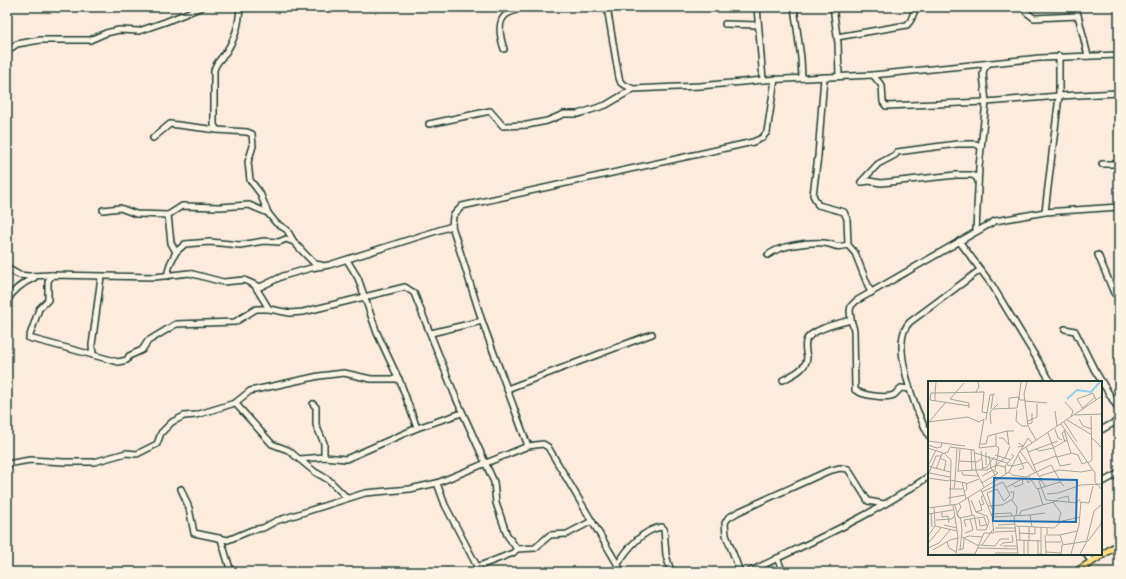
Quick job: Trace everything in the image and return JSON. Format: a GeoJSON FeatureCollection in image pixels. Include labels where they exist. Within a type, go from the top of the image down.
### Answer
{"type":"FeatureCollection","features":[{"type":"Feature","properties":{"kind":"main road"},"geometry":{"type":"LineString","coordinates":[[1076,572],[1086,569],[1092,562],[1119,544]]}},
{"type":"Feature","properties":{"kind":"street"},"geometry":{"type":"LineString","coordinates":[[7,51],[17,44],[40,40],[90,40],[106,33],[119,30],[139,31],[202,7]]}},
{"type":"Feature","properties":{"kind":"street"},"geometry":{"type":"LineString","coordinates":[[217,130],[214,125],[213,115],[214,70],[227,51],[239,26],[240,7]]}},
{"type":"Feature","properties":{"kind":"street"},"geometry":{"type":"LineString","coordinates":[[504,49],[500,36],[502,20],[505,15],[521,7]]}},
{"type":"Feature","properties":{"kind":"street"},"geometry":{"type":"LineString","coordinates":[[607,7],[619,78],[621,83],[633,89]]}},
{"type":"Feature","properties":{"kind":"street"},"geometry":{"type":"LineString","coordinates":[[757,7],[763,80]]}},
{"type":"Feature","properties":{"kind":"street"},"geometry":{"type":"LineString","coordinates":[[794,7],[800,44],[802,78]]}},
{"type":"Feature","properties":{"kind":"street"},"geometry":{"type":"LineString","coordinates":[[833,7],[837,37],[839,76]]}},
{"type":"Feature","properties":{"kind":"street"},"geometry":{"type":"LineString","coordinates":[[837,37],[906,25],[911,20],[916,7]]}},
{"type":"Feature","properties":{"kind":"street"},"geometry":{"type":"LineString","coordinates":[[1025,7],[1026,12],[1034,18],[1078,16]]}},
{"type":"Feature","properties":{"kind":"street"},"geometry":{"type":"LineString","coordinates":[[1076,7],[1088,56]]}},
{"type":"Feature","properties":{"kind":"street"},"geometry":{"type":"LineString","coordinates":[[725,24],[758,25]]}},
{"type":"Feature","properties":{"kind":"street"},"geometry":{"type":"LineString","coordinates":[[429,124],[490,111],[503,126],[527,125],[547,121],[564,114],[578,114],[606,105],[633,89],[700,86],[775,79],[873,76],[1059,56],[1119,55]]}},
{"type":"Feature","properties":{"kind":"street"},"geometry":{"type":"LineString","coordinates":[[1045,212],[1059,96],[1059,56]]}},
{"type":"Feature","properties":{"kind":"street"},"geometry":{"type":"LineString","coordinates":[[976,230],[980,144],[986,102],[983,74],[984,69],[988,64]]}},
{"type":"Feature","properties":{"kind":"street"},"geometry":{"type":"LineString","coordinates":[[873,76],[882,86],[882,102],[886,106],[986,102],[1119,93]]}},
{"type":"Feature","properties":{"kind":"street"},"geometry":{"type":"LineString","coordinates":[[824,78],[818,156],[813,195],[818,204],[844,212],[847,219],[848,245],[855,253],[871,293]]}},
{"type":"Feature","properties":{"kind":"street"},"geometry":{"type":"LineString","coordinates":[[528,446],[482,321],[452,226],[452,221],[456,211],[462,206],[470,204],[728,148],[762,138],[767,132],[770,120],[775,79]]}},
{"type":"Feature","properties":{"kind":"street"},"geometry":{"type":"LineString","coordinates":[[152,138],[170,124],[247,132],[252,134],[253,146],[248,162],[250,180],[260,193],[268,213],[276,223],[287,230],[294,242],[315,264],[324,266]]}},
{"type":"Feature","properties":{"kind":"street"},"geometry":{"type":"LineString","coordinates":[[979,167],[976,173],[972,175],[952,175],[937,179],[881,183],[869,181],[861,182],[878,164],[895,155],[897,152],[919,148],[927,149],[950,144],[980,144]]}},
{"type":"Feature","properties":{"kind":"street"},"geometry":{"type":"LineString","coordinates":[[1102,164],[1119,164]]}},
{"type":"Feature","properties":{"kind":"street"},"geometry":{"type":"LineString","coordinates":[[972,175],[978,181]]}},
{"type":"Feature","properties":{"kind":"street"},"geometry":{"type":"LineString","coordinates":[[103,210],[120,208],[136,214],[168,215],[182,206],[220,207],[249,205],[268,213]]}},
{"type":"Feature","properties":{"kind":"street"},"geometry":{"type":"LineString","coordinates":[[910,389],[901,388],[894,395],[887,396],[859,393],[855,390],[854,330],[851,320],[851,306],[976,230],[1004,218],[1045,212],[1119,207]]}},
{"type":"Feature","properties":{"kind":"street"},"geometry":{"type":"LineString","coordinates":[[168,215],[171,243],[176,252]]}},
{"type":"Feature","properties":{"kind":"street"},"geometry":{"type":"LineString","coordinates":[[7,268],[19,275],[37,276],[167,276],[189,273],[223,282],[244,280],[260,287],[283,276],[347,260],[452,226]]}},
{"type":"Feature","properties":{"kind":"street"},"geometry":{"type":"LineString","coordinates":[[167,276],[170,264],[176,252],[185,244],[210,242],[240,245],[264,241],[279,242],[286,240],[294,242]]}},
{"type":"Feature","properties":{"kind":"street"},"geometry":{"type":"LineString","coordinates":[[959,241],[992,285],[1050,381]]}},
{"type":"Feature","properties":{"kind":"street"},"geometry":{"type":"LineString","coordinates":[[768,255],[775,249],[797,245],[824,243],[837,248],[848,245]]}},
{"type":"Feature","properties":{"kind":"street"},"geometry":{"type":"LineString","coordinates":[[1098,255],[1114,293],[1119,296]]}},
{"type":"Feature","properties":{"kind":"street"},"geometry":{"type":"LineString","coordinates":[[347,260],[358,278],[377,332],[395,374],[399,379],[417,428]]}},
{"type":"Feature","properties":{"kind":"street"},"geometry":{"type":"LineString","coordinates":[[928,434],[916,409],[910,389],[903,357],[903,335],[906,326],[980,270]]}},
{"type":"Feature","properties":{"kind":"street"},"geometry":{"type":"LineString","coordinates":[[52,275],[48,281],[48,300],[39,309],[29,338],[118,362],[127,360],[129,356],[142,350],[148,341],[176,324],[235,322],[256,309],[269,309],[290,313],[303,312],[364,296],[405,287],[410,288],[414,292],[462,412],[494,482],[496,502],[506,535],[517,549]]}},
{"type":"Feature","properties":{"kind":"street"},"geometry":{"type":"LineString","coordinates":[[7,303],[8,297],[24,282],[37,276]]}},
{"type":"Feature","properties":{"kind":"street"},"geometry":{"type":"LineString","coordinates":[[93,356],[92,345],[101,277]]}},
{"type":"Feature","properties":{"kind":"street"},"geometry":{"type":"LineString","coordinates":[[255,286],[269,309]]}},
{"type":"Feature","properties":{"kind":"street"},"geometry":{"type":"LineString","coordinates":[[783,380],[804,367],[807,361],[806,342],[809,337],[829,325],[851,320]]}},
{"type":"Feature","properties":{"kind":"street"},"geometry":{"type":"LineString","coordinates":[[431,334],[482,321]]}},
{"type":"Feature","properties":{"kind":"street"},"geometry":{"type":"LineString","coordinates":[[1065,329],[1075,331],[1119,410]]}},
{"type":"Feature","properties":{"kind":"street"},"geometry":{"type":"LineString","coordinates":[[507,389],[652,334]]}},
{"type":"Feature","properties":{"kind":"street"},"geometry":{"type":"LineString","coordinates":[[7,464],[30,460],[83,463],[94,462],[126,453],[137,454],[157,444],[161,433],[172,422],[184,416],[196,415],[235,403],[250,391],[319,376],[344,373],[371,379],[399,379]]}},
{"type":"Feature","properties":{"kind":"street"},"geometry":{"type":"LineString","coordinates":[[235,403],[272,444],[288,450],[315,472],[329,480],[347,498]]}},
{"type":"Feature","properties":{"kind":"street"},"geometry":{"type":"LineString","coordinates":[[313,404],[316,407],[316,425],[324,444],[324,457]]}},
{"type":"Feature","properties":{"kind":"street"},"geometry":{"type":"LineString","coordinates":[[300,459],[324,457],[346,459],[417,428],[462,412]]}},
{"type":"Feature","properties":{"kind":"street"},"geometry":{"type":"LineString","coordinates":[[1102,429],[1119,420]]}},
{"type":"Feature","properties":{"kind":"street"},"geometry":{"type":"LineString","coordinates":[[181,489],[190,508],[194,533],[221,539],[235,538],[245,532],[263,528],[276,521],[365,493],[404,490],[437,483],[528,446],[543,444],[548,446],[622,572]]}},
{"type":"Feature","properties":{"kind":"street"},"geometry":{"type":"LineString","coordinates":[[740,572],[725,527],[728,518],[745,509],[828,471],[840,468],[848,469],[868,501],[884,504]]}},
{"type":"Feature","properties":{"kind":"street"},"geometry":{"type":"LineString","coordinates":[[1102,482],[1119,472]]}},
{"type":"Feature","properties":{"kind":"street"},"geometry":{"type":"LineString","coordinates":[[749,572],[884,504],[904,493],[928,477]]}},
{"type":"Feature","properties":{"kind":"street"},"geometry":{"type":"LineString","coordinates":[[437,483],[445,505],[479,570],[513,553],[517,549],[536,548],[550,535],[567,534],[592,521]]}},
{"type":"Feature","properties":{"kind":"street"},"geometry":{"type":"LineString","coordinates":[[618,564],[637,540],[657,527],[662,527],[664,529],[666,555],[671,572]]}},
{"type":"Feature","properties":{"kind":"street"},"geometry":{"type":"LineString","coordinates":[[221,539],[231,572]]}},
{"type":"Feature","properties":{"kind":"street"},"geometry":{"type":"LineString","coordinates":[[1087,555],[1092,562]]}},
{"type":"Feature","properties":{"kind":"street"},"geometry":{"type":"LineString","coordinates":[[777,558],[784,572]]}}]}
